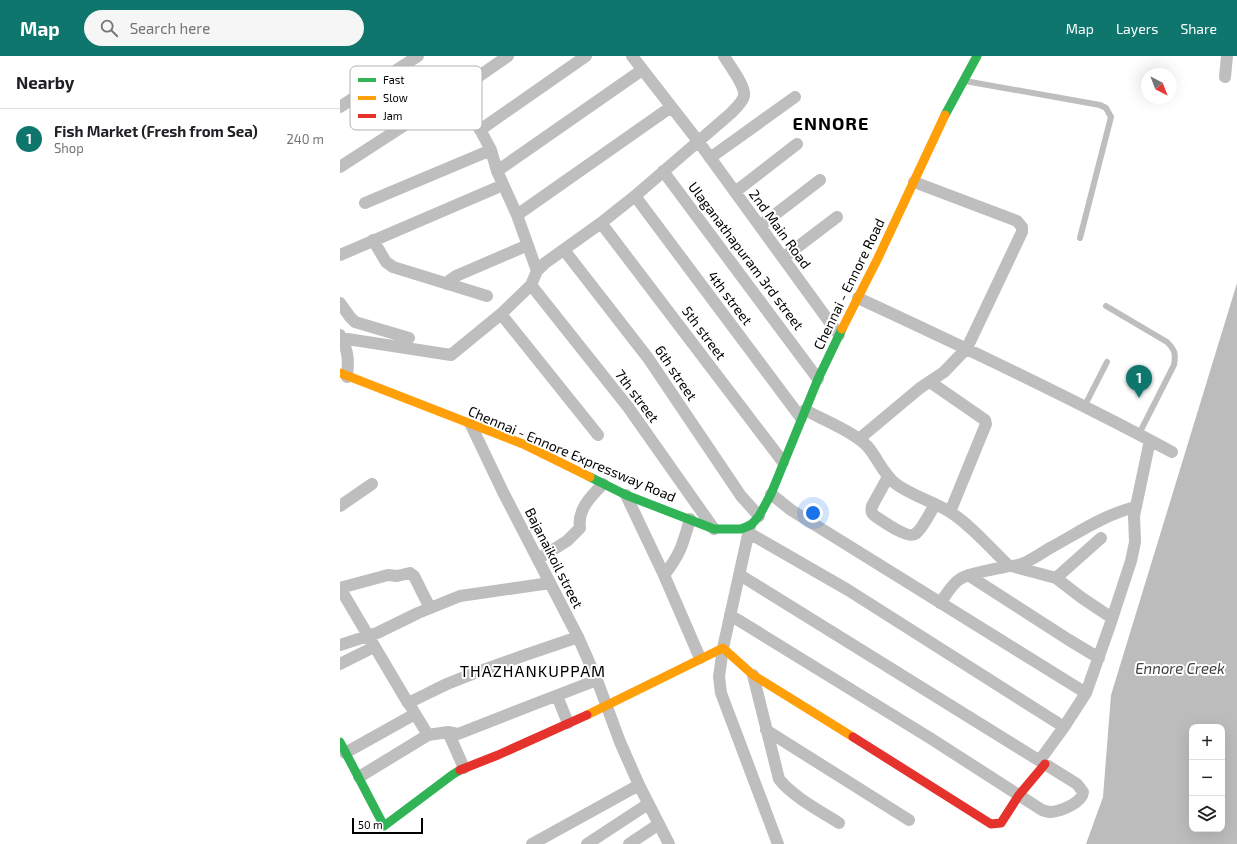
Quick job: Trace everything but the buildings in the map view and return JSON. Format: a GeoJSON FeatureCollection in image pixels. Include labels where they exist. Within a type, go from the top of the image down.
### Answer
{"type":"FeatureCollection","features":[{"type":"Feature","properties":{"kind":"main road","name":"Chennai - Ennore Road"},"geometry":{"type":"LineString","coordinates":[[750,529],[771,494],[818,379],[946,113],[977,56]]}},
{"type":"Feature","properties":{"kind":"main road","name":"Chennai - Ennore Expressway Road"},"geometry":{"type":"LineString","coordinates":[[344,375],[523,444],[626,495],[714,529],[750,529]]}},
{"type":"Feature","properties":{"kind":"main road"},"geometry":{"type":"LineString","coordinates":[[343,747],[384,826],[452,775],[464,768],[498,755],[607,706],[722,648],[753,675],[991,824],[1001,822],[1042,762]]}},
{"type":"Feature","properties":{"kind":"street"},"geometry":{"type":"LineString","coordinates":[[403,66],[418,56]]}},
{"type":"Feature","properties":{"kind":"street"},"geometry":{"type":"LineString","coordinates":[[482,74],[508,56]]}},
{"type":"Feature","properties":{"kind":"street"},"geometry":{"type":"LineString","coordinates":[[482,129],[586,56]]}},
{"type":"Feature","properties":{"kind":"street","name":"2nd Main Road"},"geometry":{"type":"LineString","coordinates":[[632,56],[698,141],[839,335]]}},
{"type":"Feature","properties":{"kind":"street"},"geometry":{"type":"LineString","coordinates":[[341,336],[451,355],[501,314],[531,285],[537,271],[545,264],[635,196],[730,114],[739,104],[744,95],[743,87],[724,56]]}},
{"type":"Feature","properties":{"kind":"street"},"geometry":{"type":"LineString","coordinates":[[1224,78],[1227,56]]}},
{"type":"Feature","properties":{"kind":"street"},"geometry":{"type":"LineString","coordinates":[[497,170],[642,70]]}},
{"type":"Feature","properties":{"kind":"street"},"geometry":{"type":"LineString","coordinates":[[710,158],[795,97]]}},
{"type":"Feature","properties":{"kind":"street"},"geometry":{"type":"LineString","coordinates":[[340,107],[350,100]]}},
{"type":"Feature","properties":{"kind":"street"},"geometry":{"type":"LineString","coordinates":[[517,215],[671,107]]}},
{"type":"Feature","properties":{"kind":"street"},"geometry":{"type":"LineString","coordinates":[[340,167],[397,130]]}},
{"type":"Feature","properties":{"kind":"street"},"geometry":{"type":"LineString","coordinates":[[480,130],[491,150],[497,170],[517,215],[537,271]]}},
{"type":"Feature","properties":{"kind":"street"},"geometry":{"type":"LineString","coordinates":[[735,192],[797,144]]}},
{"type":"Feature","properties":{"kind":"street"},"geometry":{"type":"LineString","coordinates":[[365,203],[491,150]]}},
{"type":"Feature","properties":{"kind":"street","name":"Ulaganathapuram 3rd street"},"geometry":{"type":"LineString","coordinates":[[663,171],[818,379]]}},
{"type":"Feature","properties":{"kind":"street"},"geometry":{"type":"LineString","coordinates":[[760,226],[820,180]]}},
{"type":"Feature","properties":{"kind":"street"},"geometry":{"type":"LineString","coordinates":[[859,439],[920,388],[944,372],[966,348],[1022,232],[1022,227],[1016,221],[914,182]]}},
{"type":"Feature","properties":{"kind":"street"},"geometry":{"type":"LineString","coordinates":[[340,255],[496,188]]}},
{"type":"Feature","properties":{"kind":"street","name":"4th street"},"geometry":{"type":"LineString","coordinates":[[635,196],[803,414]]}},
{"type":"Feature","properties":{"kind":"street"},"geometry":{"type":"LineString","coordinates":[[783,258],[838,217]]}},
{"type":"Feature","properties":{"kind":"street","name":"5th street"},"geometry":{"type":"LineString","coordinates":[[601,222],[783,462]]}},
{"type":"Feature","properties":{"kind":"street"},"geometry":{"type":"LineString","coordinates":[[373,240],[389,264],[487,296]]}},
{"type":"Feature","properties":{"kind":"street"},"geometry":{"type":"LineString","coordinates":[[447,284],[456,276],[521,248]]}},
{"type":"Feature","properties":{"kind":"street","name":"6th street"},"geometry":{"type":"LineString","coordinates":[[564,250],[648,358],[740,496],[759,516]]}},
{"type":"Feature","properties":{"kind":"street","name":"7th street"},"geometry":{"type":"LineString","coordinates":[[531,285],[628,407],[714,529]]}},
{"type":"Feature","properties":{"kind":"street"},"geometry":{"type":"LineString","coordinates":[[858,298],[966,348],[1172,452]]}},
{"type":"Feature","properties":{"kind":"street"},"geometry":{"type":"LineString","coordinates":[[340,303],[353,320],[364,325],[409,338]]}},
{"type":"Feature","properties":{"kind":"street"},"geometry":{"type":"LineString","coordinates":[[501,314],[598,435]]}},
{"type":"Feature","properties":{"kind":"street"},"geometry":{"type":"LineString","coordinates":[[359,340],[358,335],[364,325]]}},
{"type":"Feature","properties":{"kind":"street"},"geometry":{"type":"LineString","coordinates":[[341,336],[346,346],[349,361],[344,375]]}},
{"type":"Feature","properties":{"kind":"street"},"geometry":{"type":"LineString","coordinates":[[930,382],[985,420],[986,424],[950,512]]}},
{"type":"Feature","properties":{"kind":"street"},"geometry":{"type":"LineString","coordinates":[[803,414],[859,439],[868,447],[888,477],[900,487],[950,512],[969,526],[1012,566],[1056,578],[1112,618]]}},
{"type":"Feature","properties":{"kind":"street","name":"Bajanaikoil street"},"geometry":{"type":"LineString","coordinates":[[471,425],[503,492],[578,637],[597,680],[620,742],[648,804],[669,844]]}},
{"type":"Feature","properties":{"kind":"street"},"geometry":{"type":"LineString","coordinates":[[1042,762],[1086,693],[1099,658],[1131,561],[1135,542],[1134,516],[1150,440]]}},
{"type":"Feature","properties":{"kind":"street"},"geometry":{"type":"LineString","coordinates":[[888,477],[871,510],[872,513],[881,520],[910,536],[919,530],[934,505]]}},
{"type":"Feature","properties":{"kind":"street"},"geometry":{"type":"LineString","coordinates":[[340,506],[372,484]]}},
{"type":"Feature","properties":{"kind":"street"},"geometry":{"type":"LineString","coordinates":[[538,559],[560,546],[580,528],[579,523],[581,512],[603,484]]}},
{"type":"Feature","properties":{"kind":"street"},"geometry":{"type":"LineString","coordinates":[[771,494],[791,510],[1086,693]]}},
{"type":"Feature","properties":{"kind":"street"},"geometry":{"type":"LineString","coordinates":[[626,495],[664,575],[700,658]]}},
{"type":"Feature","properties":{"kind":"street"},"geometry":{"type":"LineString","coordinates":[[940,603],[953,585],[968,575],[1012,566],[1032,559],[1104,518],[1123,510],[1136,507]]}},
{"type":"Feature","properties":{"kind":"street"},"geometry":{"type":"LineString","coordinates":[[664,575],[677,558],[683,545],[690,519]]}},
{"type":"Feature","properties":{"kind":"street"},"geometry":{"type":"LineString","coordinates":[[778,844],[721,693],[719,677],[722,648],[750,529],[1064,727]]}},
{"type":"Feature","properties":{"kind":"street"},"geometry":{"type":"LineString","coordinates":[[1056,578],[1102,538]]}},
{"type":"Feature","properties":{"kind":"street"},"geometry":{"type":"LineString","coordinates":[[428,735],[340,588],[388,575],[398,576],[410,573],[414,576],[430,608]]}},
{"type":"Feature","properties":{"kind":"street"},"geometry":{"type":"LineString","coordinates":[[730,615],[930,738],[1042,810],[1052,812],[1075,803],[1082,796],[1083,792],[1076,784],[1042,762],[740,575]]}},
{"type":"Feature","properties":{"kind":"street"},"geometry":{"type":"LineString","coordinates":[[968,575],[1099,658]]}},
{"type":"Feature","properties":{"kind":"street"},"geometry":{"type":"LineString","coordinates":[[340,645],[369,636],[460,596],[550,583]]}},
{"type":"Feature","properties":{"kind":"street"},"geometry":{"type":"LineString","coordinates":[[408,703],[471,675],[578,637]]}},
{"type":"Feature","properties":{"kind":"street"},"geometry":{"type":"LineString","coordinates":[[340,664],[374,647]]}},
{"type":"Feature","properties":{"kind":"street"},"geometry":{"type":"LineString","coordinates":[[753,675],[779,779],[784,786],[839,823]]}},
{"type":"Feature","properties":{"kind":"street"},"geometry":{"type":"LineString","coordinates":[[359,777],[428,735],[448,732],[458,734],[597,680]]}},
{"type":"Feature","properties":{"kind":"street"},"geometry":{"type":"LineString","coordinates":[[556,696],[568,723]]}},
{"type":"Feature","properties":{"kind":"street"},"geometry":{"type":"LineString","coordinates":[[343,747],[415,714]]}},
{"type":"Feature","properties":{"kind":"street"},"geometry":{"type":"LineString","coordinates":[[766,730],[909,820]]}},
{"type":"Feature","properties":{"kind":"street"},"geometry":{"type":"LineString","coordinates":[[448,732],[464,768]]}},
{"type":"Feature","properties":{"kind":"street"},"geometry":{"type":"LineString","coordinates":[[532,844],[639,784]]}},
{"type":"Feature","properties":{"kind":"street"},"geometry":{"type":"LineString","coordinates":[[587,844],[648,804]]}},
{"type":"Feature","properties":{"kind":"street"},"geometry":{"type":"LineString","coordinates":[[629,844],[659,824]]}},
{"type":"Feature","properties":{"kind":"lane"},"geometry":{"type":"LineString","coordinates":[[963,81],[1100,105],[1106,108],[1111,117],[1080,238]]}},
{"type":"Feature","properties":{"kind":"lane"},"geometry":{"type":"LineString","coordinates":[[1106,306],[1167,342],[1174,349],[1176,355],[1174,365],[1139,434]]}},
{"type":"Feature","properties":{"kind":"lane"},"geometry":{"type":"LineString","coordinates":[[1084,407],[1107,362]]}},
{"type":"Feature","properties":{"kind":"water","name":"Ennore Creek"},"geometry":{"type":"Polygon","coordinates":[[[1237,283],[1237,844],[1086,844],[1103,797],[1111,695],[1237,283]]]}},
{"type":"Feature","properties":{"kind":"traffic: fast"},"geometry":{"type":"LineString","coordinates":[[945,115],[977,56]]}},
{"type":"Feature","properties":{"kind":"traffic: fast"},"geometry":{"type":"LineString","coordinates":[[590,477],[626,495],[714,529],[741,529],[751,525],[759,516],[771,494],[818,379],[842,329]]}},
{"type":"Feature","properties":{"kind":"traffic: fast"},"geometry":{"type":"LineString","coordinates":[[340,742],[384,826],[460,770]]}},
{"type":"Feature","properties":{"kind":"traffic: slow"},"geometry":{"type":"LineString","coordinates":[[842,329],[878,258],[945,115]]}},
{"type":"Feature","properties":{"kind":"traffic: slow"},"geometry":{"type":"LineString","coordinates":[[340,373],[523,444],[590,477]]}},
{"type":"Feature","properties":{"kind":"traffic: slow"},"geometry":{"type":"LineString","coordinates":[[587,715],[723,648],[753,675],[853,737]]}},
{"type":"Feature","properties":{"kind":"traffic: jam"},"geometry":{"type":"LineString","coordinates":[[460,770],[498,755],[587,715]]}},
{"type":"Feature","properties":{"kind":"traffic: jam"},"geometry":{"type":"LineString","coordinates":[[853,737],[991,824],[1001,823],[1019,795],[1045,764]]}},
{"type":"Feature","properties":{"kind":"place","name":"Fish Market (Fresh from Sea)"},"geometry":{"type":"Point","coordinates":[1139,398]}},
{"type":"Feature","properties":{"kind":"district","name":"ENNORE"},"geometry":{"type":"Point","coordinates":[831,124]}},
{"type":"Feature","properties":{"kind":"district","name":"THAZHANKUPPAM"},"geometry":{"type":"Point","coordinates":[533,671]}}]}
